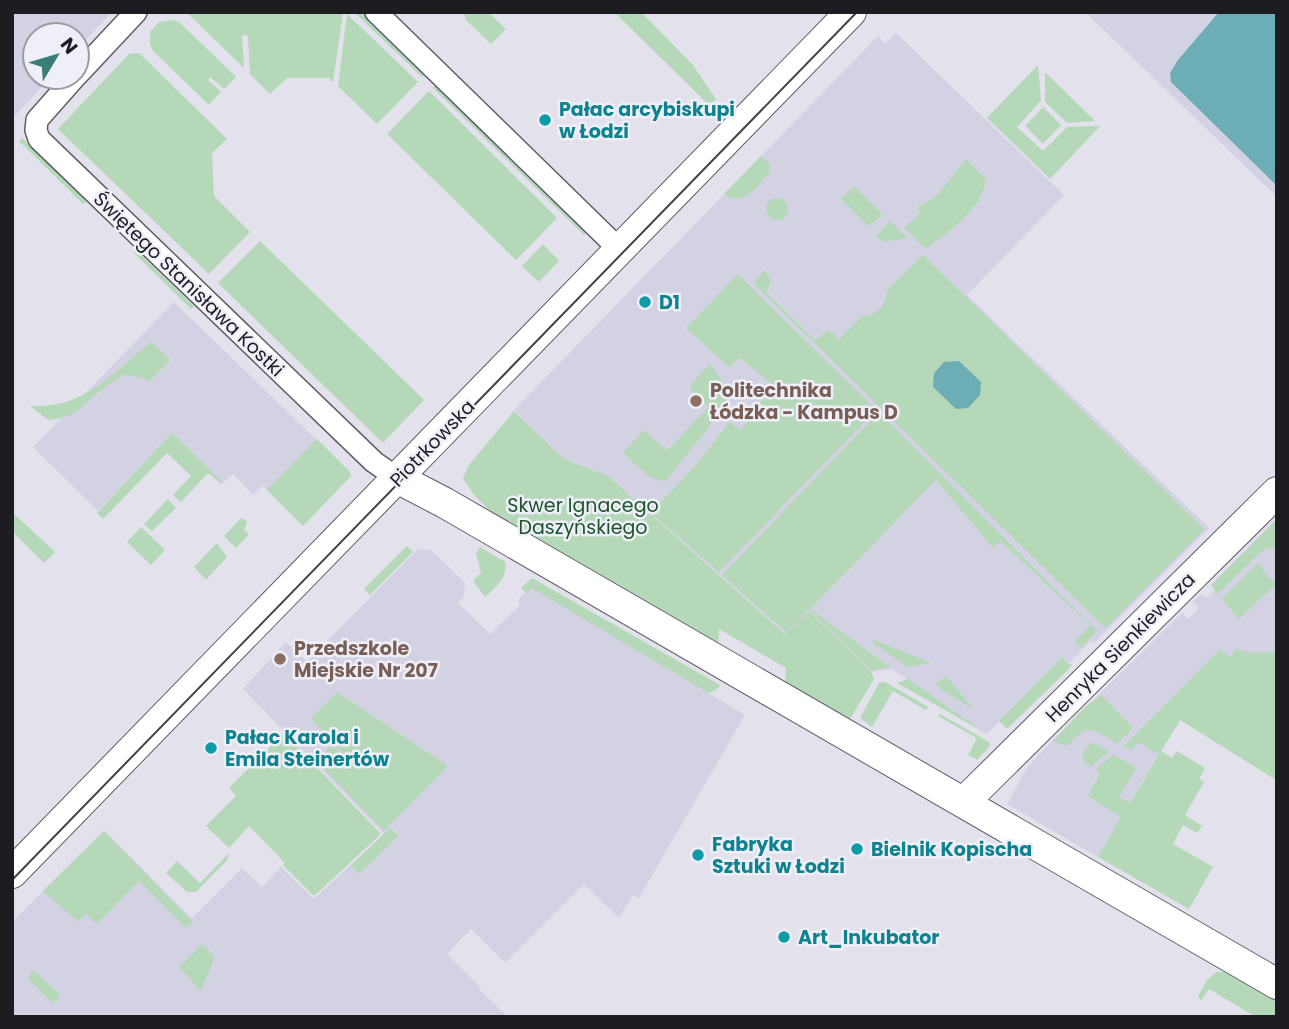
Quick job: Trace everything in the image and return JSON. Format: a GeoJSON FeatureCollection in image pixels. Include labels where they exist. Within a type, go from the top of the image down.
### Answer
{"type":"FeatureCollection","features":[{"type":"Feature","properties":{"kind":"street","name":"Świętego Stanisława Kostki"},"geometry":{"type":"LineString","coordinates":[[91,60],[136,12]]}},
{"type":"Feature","properties":{"kind":"street"},"geometry":{"type":"LineString","coordinates":[[376,12],[620,250]]}},
{"type":"Feature","properties":{"kind":"street","name":"Piotrkowska"},"geometry":{"type":"LineString","coordinates":[[12,873],[851,12]]}},
{"type":"Feature","properties":{"kind":"street","name":"Świętego Stanisława Kostki"},"geometry":{"type":"LineString","coordinates":[[63,91],[37,120],[36,130],[40,139],[374,461],[397,478]]}},
{"type":"Feature","properties":{"kind":"street"},"geometry":{"type":"LineString","coordinates":[[397,478],[445,503],[1277,984]]}},
{"type":"Feature","properties":{"kind":"street","name":"Henryka Sienkiewicza"},"geometry":{"type":"LineString","coordinates":[[964,802],[1277,492]]}},
{"type":"Feature","properties":{"kind":"shaded area"},"geometry":{"type":"Polygon","coordinates":[[[12,12],[112,12],[91,34],[91,21],[21,21],[21,91],[38,91],[12,119],[12,12]]]}},
{"type":"Feature","properties":{"kind":"shaded area"},"geometry":{"type":"Polygon","coordinates":[[[1085,12],[1277,12],[1277,197],[1131,56],[1085,12]]]}},
{"type":"Feature","properties":{"kind":"shaded area"},"geometry":{"type":"Polygon","coordinates":[[[896,33],[1064,195],[967,295],[1209,528],[1094,643],[1091,641],[1068,664],[1061,658],[987,734],[892,669],[871,672],[809,611],[786,634],[608,476],[564,459],[514,410],[878,36],[885,44],[896,33]]]}},
{"type":"Feature","properties":{"kind":"shaded area"},"geometry":{"type":"Polygon","coordinates":[[[174,302],[328,451],[303,526],[263,486],[253,495],[233,474],[223,483],[172,434],[98,511],[33,447],[174,302]]]}},
{"type":"Feature","properties":{"kind":"shaded area"},"geometry":{"type":"Polygon","coordinates":[[[1277,519],[1277,693],[1257,681],[1224,652],[1152,765],[1098,857],[1007,804],[1027,768],[1048,745],[1182,613],[1189,619],[1199,608],[1193,602],[1201,594],[1206,598],[1215,590],[1211,585],[1277,519]]]}},
{"type":"Feature","properties":{"kind":"shaded area"},"geometry":{"type":"Polygon","coordinates":[[[418,549],[431,550],[465,583],[464,596],[458,603],[490,634],[519,606],[519,599],[532,587],[745,715],[639,898],[633,895],[619,918],[584,884],[505,963],[471,929],[447,954],[508,1017],[12,1017],[12,922],[104,830],[192,918],[242,868],[262,887],[281,867],[314,899],[384,834],[243,689],[286,642],[307,662],[418,549]]]}},
{"type":"Feature","properties":{"kind":"green space"},"geometry":{"type":"Polygon","coordinates":[[[186,12],[343,12],[333,82],[329,78],[287,78],[270,94],[250,74],[248,36],[242,35],[244,68],[186,12]]]}},
{"type":"Feature","properties":{"kind":"green space"},"geometry":{"type":"Polygon","coordinates":[[[354,12],[362,12],[426,73],[422,77],[354,12]]]}},
{"type":"Feature","properties":{"kind":"green space"},"geometry":{"type":"Polygon","coordinates":[[[464,12],[488,12],[506,29],[491,44],[466,20],[464,12]]]}},
{"type":"Feature","properties":{"kind":"green space"},"geometry":{"type":"Polygon","coordinates":[[[614,12],[641,12],[692,64],[716,99],[710,106],[614,12]]]}},
{"type":"Feature","properties":{"kind":"green space"},"geometry":{"type":"Polygon","coordinates":[[[347,14],[418,82],[377,124],[338,86],[347,14]]]}},
{"type":"Feature","properties":{"kind":"green space"},"geometry":{"type":"Polygon","coordinates":[[[174,20],[236,77],[224,89],[210,77],[208,80],[221,92],[209,105],[153,51],[150,44],[150,32],[159,22],[174,20]]]}},
{"type":"Feature","properties":{"kind":"green space"},"geometry":{"type":"Polygon","coordinates":[[[139,53],[227,139],[212,153],[214,196],[250,232],[209,274],[58,129],[129,54],[139,53]]]}},
{"type":"Feature","properties":{"kind":"green space"},"geometry":{"type":"Polygon","coordinates":[[[1038,65],[1041,100],[1017,127],[1043,151],[1067,127],[1100,126],[1050,179],[987,118],[1038,65]]]}},
{"type":"Feature","properties":{"kind":"green space"},"geometry":{"type":"Polygon","coordinates":[[[1045,72],[1095,121],[1067,123],[1045,102],[1045,72]]]}},
{"type":"Feature","properties":{"kind":"green space"},"geometry":{"type":"Polygon","coordinates":[[[437,84],[587,231],[584,235],[433,88],[437,84]]]}},
{"type":"Feature","properties":{"kind":"green space"},"geometry":{"type":"Polygon","coordinates":[[[429,91],[557,218],[516,260],[387,134],[429,91]]]}},
{"type":"Feature","properties":{"kind":"green space"},"geometry":{"type":"Polygon","coordinates":[[[1043,107],[1061,125],[1043,144],[1025,126],[1043,107]]]}},
{"type":"Feature","properties":{"kind":"green space"},"geometry":{"type":"Polygon","coordinates":[[[22,138],[86,201],[83,204],[19,141],[22,138]]]}},
{"type":"Feature","properties":{"kind":"green space"},"geometry":{"type":"Polygon","coordinates":[[[761,156],[769,163],[770,172],[755,189],[738,199],[724,194],[761,156]]]}},
{"type":"Feature","properties":{"kind":"green space"},"geometry":{"type":"Polygon","coordinates":[[[966,159],[986,179],[983,190],[963,219],[926,249],[904,228],[921,213],[916,208],[936,196],[966,159]]]}},
{"type":"Feature","properties":{"kind":"green space"},"geometry":{"type":"Polygon","coordinates":[[[854,186],[882,214],[869,227],[841,199],[854,186]]]}},
{"type":"Feature","properties":{"kind":"green space"},"geometry":{"type":"Polygon","coordinates":[[[777,198],[785,201],[788,209],[785,217],[777,220],[769,217],[766,209],[769,201],[777,198]]]}},
{"type":"Feature","properties":{"kind":"green space"},"geometry":{"type":"Polygon","coordinates":[[[890,221],[908,238],[883,242],[876,236],[890,221]]]}},
{"type":"Feature","properties":{"kind":"green space"},"geometry":{"type":"Polygon","coordinates":[[[260,241],[424,400],[383,443],[218,283],[260,241]]]}},
{"type":"Feature","properties":{"kind":"green space"},"geometry":{"type":"Polygon","coordinates":[[[543,244],[559,261],[539,282],[522,266],[543,244]]]}},
{"type":"Feature","properties":{"kind":"green space"},"geometry":{"type":"Polygon","coordinates":[[[136,250],[194,306],[191,309],[133,252],[136,250]]]}},
{"type":"Feature","properties":{"kind":"green space"},"geometry":{"type":"Polygon","coordinates":[[[923,255],[1204,529],[1105,628],[753,283],[765,270],[771,281],[766,292],[815,340],[827,331],[834,333],[837,341],[862,316],[880,309],[887,290],[923,255]]]}},
{"type":"Feature","properties":{"kind":"green space"},"geometry":{"type":"Polygon","coordinates":[[[738,274],[876,410],[719,572],[651,513],[702,458],[729,422],[741,430],[773,385],[739,357],[730,368],[686,328],[738,274]]]}},
{"type":"Feature","properties":{"kind":"green space"},"geometry":{"type":"Polygon","coordinates":[[[151,342],[170,360],[149,382],[125,374],[102,388],[75,412],[57,419],[48,420],[30,406],[66,402],[82,396],[110,377],[151,342]]]}},
{"type":"Feature","properties":{"kind":"green space"},"geometry":{"type":"Polygon","coordinates":[[[709,364],[725,388],[727,404],[665,482],[648,476],[623,453],[644,430],[667,451],[708,407],[689,387],[709,364]]]}},
{"type":"Feature","properties":{"kind":"green space","name":"Skwer Ignacego Daszyńskiego"},"geometry":{"type":"Polygon","coordinates":[[[514,411],[564,459],[608,476],[785,634],[809,611],[871,672],[874,679],[848,722],[785,685],[786,668],[719,629],[718,646],[499,520],[475,496],[463,479],[468,466],[514,411]]]}},
{"type":"Feature","properties":{"kind":"green space"},"geometry":{"type":"Polygon","coordinates":[[[879,412],[1097,631],[1081,648],[1075,642],[1090,625],[1000,541],[993,548],[936,480],[810,609],[890,667],[871,671],[809,609],[786,632],[722,575],[879,412]]]}},
{"type":"Feature","properties":{"kind":"green space"},"geometry":{"type":"Polygon","coordinates":[[[172,433],[223,483],[208,473],[181,502],[173,495],[191,476],[167,453],[103,519],[97,513],[172,433]]]}},
{"type":"Feature","properties":{"kind":"green space"},"geometry":{"type":"Polygon","coordinates":[[[317,439],[351,476],[303,526],[267,490],[317,439]]]}},
{"type":"Feature","properties":{"kind":"green space"},"geometry":{"type":"Polygon","coordinates":[[[168,499],[176,508],[152,531],[144,524],[168,499]]]}},
{"type":"Feature","properties":{"kind":"green space"},"geometry":{"type":"Polygon","coordinates":[[[12,512],[55,552],[44,563],[12,531],[12,512]]]}},
{"type":"Feature","properties":{"kind":"green space"},"geometry":{"type":"Polygon","coordinates":[[[241,518],[247,521],[244,530],[249,534],[236,548],[224,536],[241,518]]]}},
{"type":"Feature","properties":{"kind":"green space"},"geometry":{"type":"Polygon","coordinates":[[[1277,519],[1277,548],[1264,549],[1218,594],[1211,585],[1277,519]]]}},
{"type":"Feature","properties":{"kind":"green space"},"geometry":{"type":"Polygon","coordinates":[[[141,527],[165,550],[151,565],[127,542],[141,527]]]}},
{"type":"Feature","properties":{"kind":"green space"},"geometry":{"type":"Polygon","coordinates":[[[217,543],[227,557],[206,580],[194,567],[217,543]]]}},
{"type":"Feature","properties":{"kind":"green space"},"geometry":{"type":"Polygon","coordinates":[[[407,546],[413,552],[370,595],[364,589],[407,546]]]}},
{"type":"Feature","properties":{"kind":"green space"},"geometry":{"type":"Polygon","coordinates":[[[480,547],[505,562],[503,577],[485,597],[473,581],[481,573],[476,553],[480,547]]]}},
{"type":"Feature","properties":{"kind":"green space"},"geometry":{"type":"Polygon","coordinates":[[[1258,563],[1276,584],[1239,619],[1222,599],[1258,563]]]}},
{"type":"Feature","properties":{"kind":"green space"},"geometry":{"type":"Polygon","coordinates":[[[532,578],[720,685],[708,693],[532,588],[526,593],[521,588],[532,578]]]}},
{"type":"Feature","properties":{"kind":"green space"},"geometry":{"type":"Polygon","coordinates":[[[874,640],[931,663],[908,667],[872,642],[874,640]]]}},
{"type":"Feature","properties":{"kind":"green space"},"geometry":{"type":"Polygon","coordinates":[[[1220,649],[1231,658],[1235,649],[1253,653],[1277,652],[1277,778],[1276,780],[1180,720],[1161,751],[1172,758],[1177,751],[1205,768],[1199,779],[1204,782],[1185,815],[1202,826],[1197,833],[1183,825],[1173,844],[1213,867],[1189,909],[1098,857],[1121,817],[1088,796],[1100,774],[1095,770],[1113,754],[1136,768],[1119,797],[1130,803],[1159,754],[1138,742],[1132,749],[1123,747],[1220,649]]]}},
{"type":"Feature","properties":{"kind":"green space"},"geometry":{"type":"Polygon","coordinates":[[[1062,657],[1068,664],[1072,664],[1067,671],[1007,729],[999,721],[1062,657]]]}},
{"type":"Feature","properties":{"kind":"green space"},"geometry":{"type":"Polygon","coordinates":[[[946,676],[972,707],[972,709],[935,685],[946,676]]]}},
{"type":"Feature","properties":{"kind":"green space"},"geometry":{"type":"Polygon","coordinates":[[[908,679],[987,734],[897,683],[908,679]]]}},
{"type":"Feature","properties":{"kind":"green space"},"geometry":{"type":"Polygon","coordinates":[[[885,682],[928,707],[926,710],[893,691],[872,727],[860,718],[879,683],[885,682]]]}},
{"type":"Feature","properties":{"kind":"green space"},"geometry":{"type":"Polygon","coordinates":[[[337,692],[448,766],[384,831],[316,761],[332,745],[345,756],[311,718],[337,692]]]}},
{"type":"Feature","properties":{"kind":"green space"},"geometry":{"type":"Polygon","coordinates":[[[1101,695],[1133,728],[1117,744],[1089,730],[1079,734],[1066,746],[1053,741],[1084,708],[1101,695]]]}},
{"type":"Feature","properties":{"kind":"green space"},"geometry":{"type":"Polygon","coordinates":[[[940,714],[989,742],[990,746],[977,760],[968,755],[977,738],[938,716],[940,714]]]}},
{"type":"Feature","properties":{"kind":"green space"},"geometry":{"type":"Polygon","coordinates":[[[284,733],[381,834],[314,896],[249,826],[229,848],[206,826],[236,796],[229,788],[284,733]]]}},
{"type":"Feature","properties":{"kind":"green space"},"geometry":{"type":"Polygon","coordinates":[[[1093,743],[1109,751],[1091,767],[1085,763],[1083,754],[1093,743]]]}},
{"type":"Feature","properties":{"kind":"green space"},"geometry":{"type":"Polygon","coordinates":[[[390,828],[398,836],[359,874],[351,865],[390,828]]]}},
{"type":"Feature","properties":{"kind":"green space"},"geometry":{"type":"Polygon","coordinates":[[[104,831],[193,922],[186,928],[139,881],[97,924],[86,914],[78,922],[43,891],[104,831]]]}},
{"type":"Feature","properties":{"kind":"green space"},"geometry":{"type":"Polygon","coordinates":[[[230,852],[227,860],[196,892],[187,892],[166,873],[177,861],[200,883],[230,852]]]}},
{"type":"Feature","properties":{"kind":"green space"},"geometry":{"type":"Polygon","coordinates":[[[202,944],[215,957],[201,991],[179,967],[202,944]]]}},
{"type":"Feature","properties":{"kind":"green space"},"geometry":{"type":"Polygon","coordinates":[[[32,971],[60,995],[53,1004],[28,979],[32,971]]]}},
{"type":"Feature","properties":{"kind":"green space"},"geometry":{"type":"Polygon","coordinates":[[[1216,972],[1224,972],[1277,1002],[1277,1017],[1256,1017],[1209,989],[1201,1001],[1198,996],[1207,980],[1216,972]]]}},
{"type":"Feature","properties":{"kind":"water"},"geometry":{"type":"Polygon","coordinates":[[[1219,12],[1277,12],[1277,186],[1171,82],[1170,73],[1178,60],[1219,12]]]}},
{"type":"Feature","properties":{"kind":"water"},"geometry":{"type":"Polygon","coordinates":[[[959,361],[981,382],[980,395],[968,408],[956,409],[933,387],[934,373],[944,362],[959,361]]]}},
{"type":"Feature","properties":{"kind":"tram line"},"geometry":{"type":"LineString","coordinates":[[12,880],[857,12]]}},
{"type":"Feature","properties":{"kind":"place","name":"Pałac arcybiskupi w Łodzi"},"geometry":{"type":"Point","coordinates":[545,120]}},
{"type":"Feature","properties":{"kind":"place","name":"D1"},"geometry":{"type":"Point","coordinates":[645,302]}},
{"type":"Feature","properties":{"kind":"place","name":"Politechnika Łódzka - Kampus D"},"geometry":{"type":"Point","coordinates":[696,401]}},
{"type":"Feature","properties":{"kind":"place","name":"Przedszkole Miejskie Nr 207"},"geometry":{"type":"Point","coordinates":[280,659]}},
{"type":"Feature","properties":{"kind":"place","name":"Pałac Karola i Emila Steinertów"},"geometry":{"type":"Point","coordinates":[211,748]}},
{"type":"Feature","properties":{"kind":"place","name":"Bielnik Kopischa"},"geometry":{"type":"Point","coordinates":[857,849]}},
{"type":"Feature","properties":{"kind":"place","name":"Fabryka Sztuki w Łodzi"},"geometry":{"type":"Point","coordinates":[698,855]}},
{"type":"Feature","properties":{"kind":"place","name":"Art_Inkubator"},"geometry":{"type":"Point","coordinates":[784,937]}}]}
